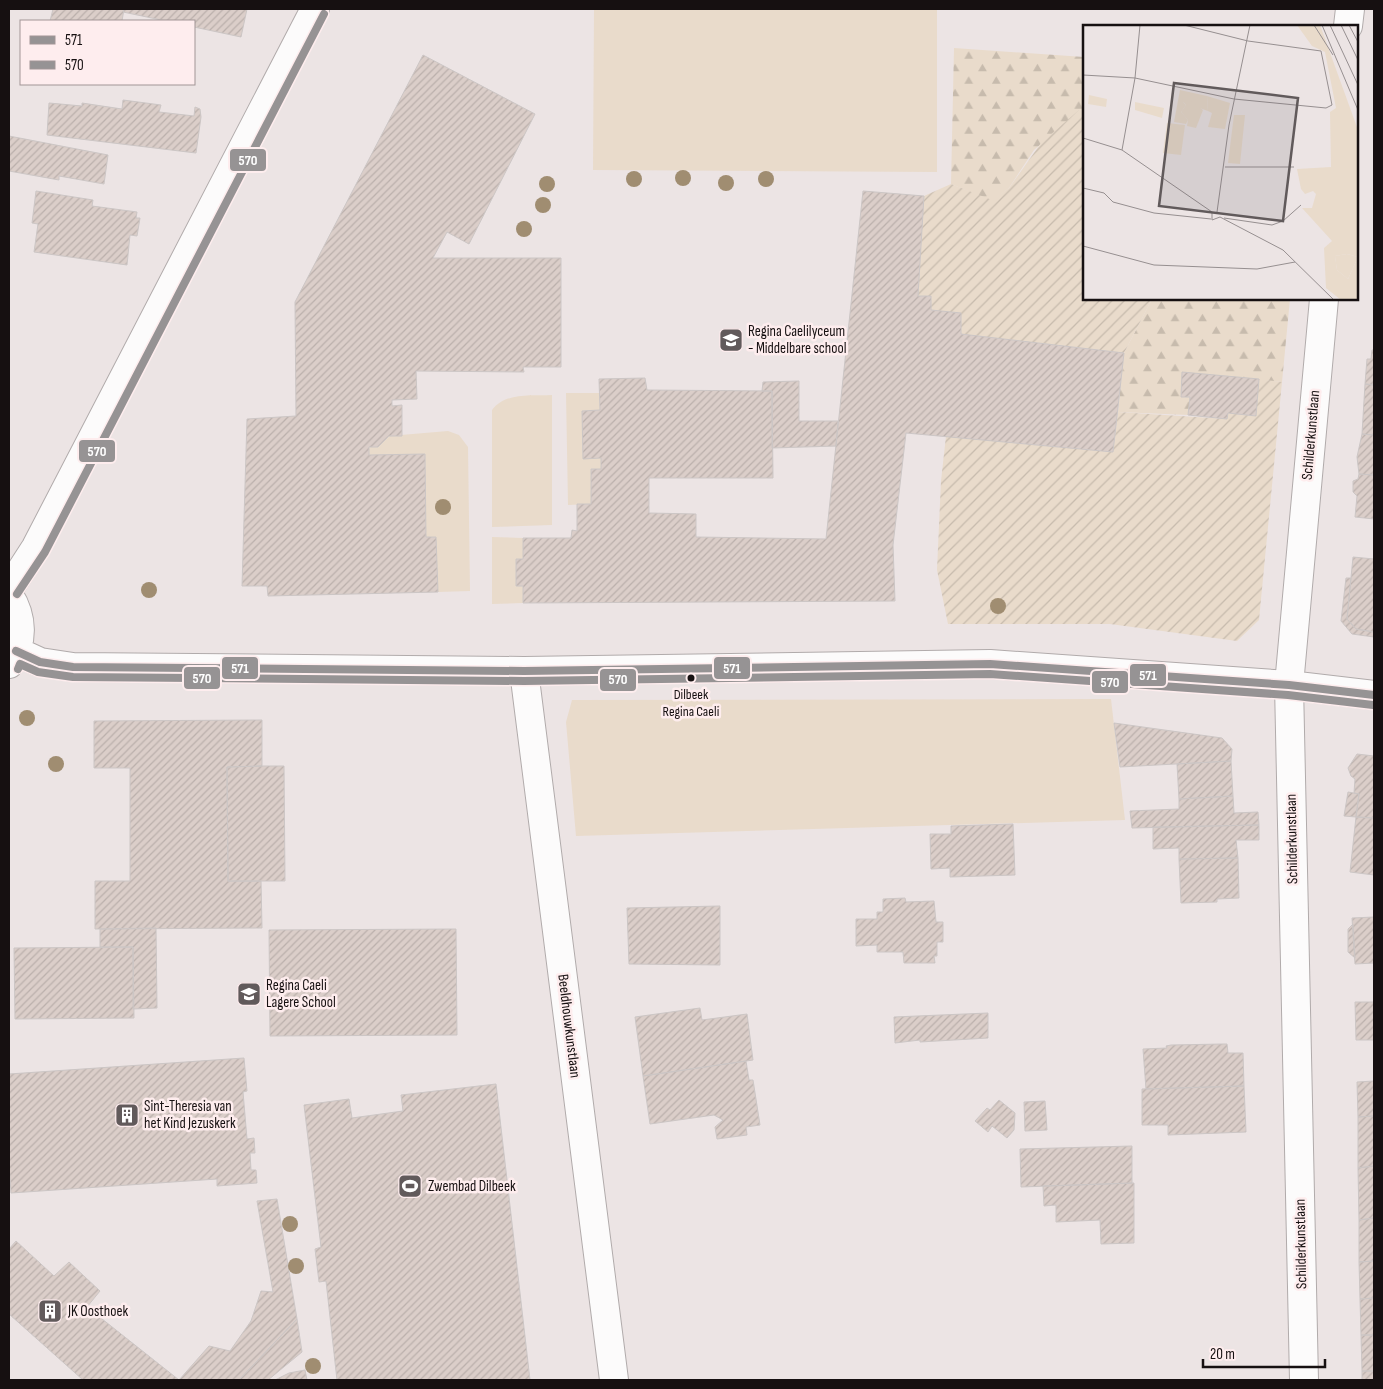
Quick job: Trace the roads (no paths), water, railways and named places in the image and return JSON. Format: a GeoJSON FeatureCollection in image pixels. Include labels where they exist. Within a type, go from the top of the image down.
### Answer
{"type":"FeatureCollection","features":[{"type":"Feature","properties":{"kind":"street"},"geometry":{"type":"LineString","coordinates":[[9,589],[36,547],[315,9]]}},
{"type":"Feature","properties":{"kind":"street"},"geometry":{"type":"LineString","coordinates":[[1348,25],[1350,9]]}},
{"type":"Feature","properties":{"kind":"street","name":"Schilderkunstlaan"},"geometry":{"type":"LineString","coordinates":[[1304,1380],[1289,686],[1324,300]]}},
{"type":"Feature","properties":{"kind":"street"},"geometry":{"type":"LineString","coordinates":[[9,595],[16,605],[20,620],[21,636],[12,657],[73,667],[524,671],[990,664],[1289,686],[1374,695]]}},
{"type":"Feature","properties":{"kind":"street","name":"Beeldhouwkunstlaan"},"geometry":{"type":"LineString","coordinates":[[524,671],[614,1380]]}},
{"type":"Feature","properties":{"kind":"place","name":"Regina Caelilyceum - Middelbare school"},"geometry":{"type":"Point","coordinates":[731,340]}},
{"type":"Feature","properties":{"kind":"place","name":"Dilbeek Regina Caeli"},"geometry":{"type":"Point","coordinates":[691,678]}},
{"type":"Feature","properties":{"kind":"place","name":"Regina Caeli Lagere School"},"geometry":{"type":"Point","coordinates":[249,994]}},
{"type":"Feature","properties":{"kind":"place","name":"Sint-Theresia van het Kind Jezuskerk"},"geometry":{"type":"Point","coordinates":[127,1115]}},
{"type":"Feature","properties":{"kind":"place","name":"Zwembad Dilbeek"},"geometry":{"type":"Point","coordinates":[410,1186]}},
{"type":"Feature","properties":{"kind":"place","name":"JK Oosthoek"},"geometry":{"type":"Point","coordinates":[50,1311]}}]}
